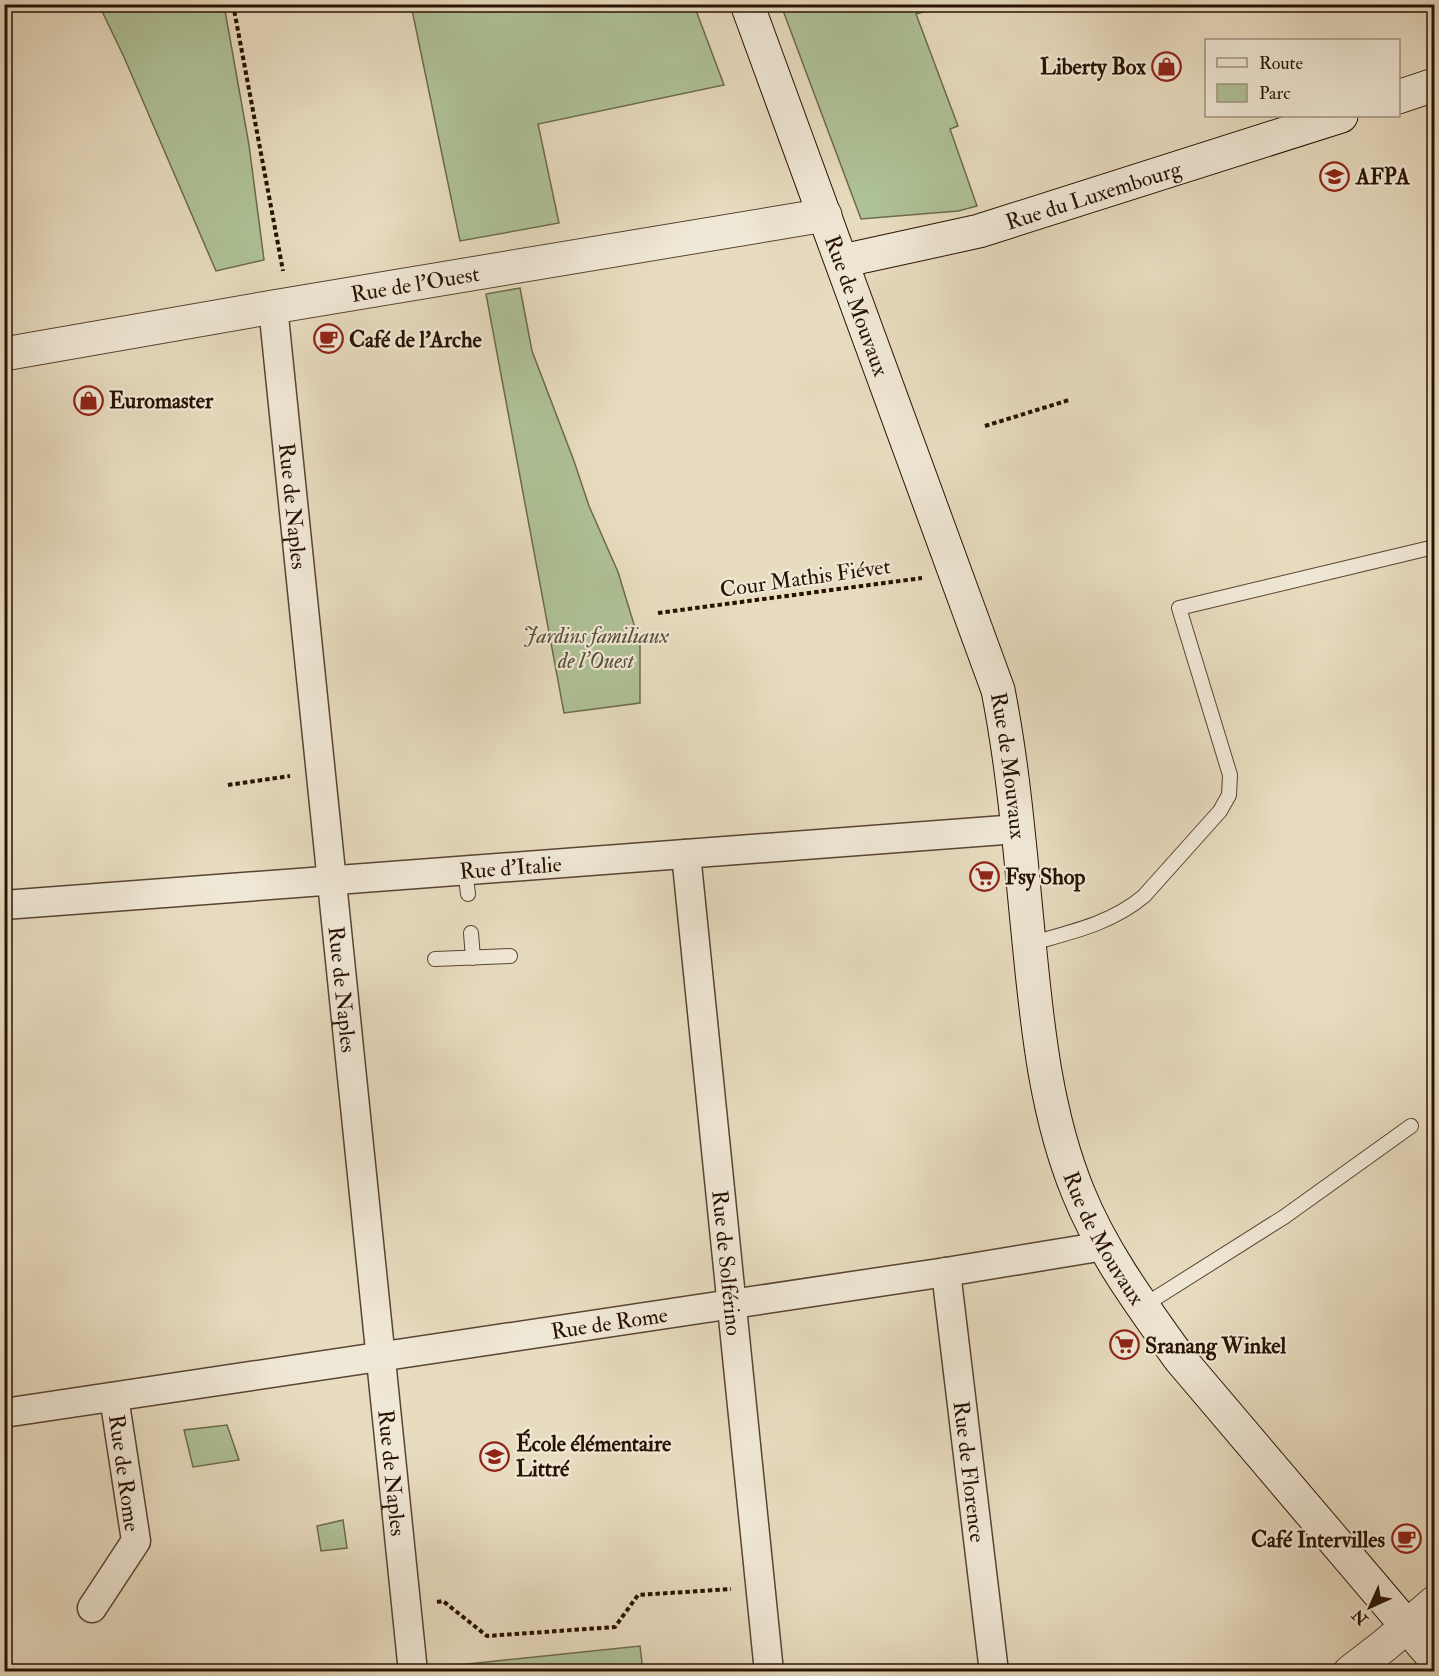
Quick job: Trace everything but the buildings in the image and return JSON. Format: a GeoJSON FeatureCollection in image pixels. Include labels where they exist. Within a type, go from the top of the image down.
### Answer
{"type":"FeatureCollection","features":[{"type":"Feature","properties":{"kind":"main road","name":"Rue de Mouvaux"},"geometry":{"type":"LineString","coordinates":[[747,4],[998,690],[1006,732],[1018,829],[1042,1054],[1053,1111],[1077,1191],[1104,1246],[1180,1359],[1434,1658]]}},
{"type":"Feature","properties":{"kind":"main road"},"geometry":{"type":"LineString","coordinates":[[1400,96],[1434,85]]}},
{"type":"Feature","properties":{"kind":"main road","name":"Rue du Luxembourg"},"geometry":{"type":"LineString","coordinates":[[842,261],[979,231],[1338,117]]}},
{"type":"Feature","properties":{"kind":"main road","name":"Rue de l'Ouest"},"geometry":{"type":"LineString","coordinates":[[4,354],[281,305],[825,215]]}},
{"type":"Feature","properties":{"kind":"main road"},"geometry":{"type":"LineString","coordinates":[[1350,1671],[1372,1656],[1434,1603]]}},
{"type":"Feature","properties":{"kind":"street","name":"Rue de Naples"},"geometry":{"type":"LineString","coordinates":[[281,305],[331,880],[413,1671]]}},
{"type":"Feature","properties":{"kind":"street","name":"Rue d'Italie"},"geometry":{"type":"LineString","coordinates":[[4,905],[331,880],[466,882],[686,854],[1018,829]]}},
{"type":"Feature","properties":{"kind":"street","name":"Rue de Solférino"},"geometry":{"type":"LineString","coordinates":[[686,854],[769,1671]]}},
{"type":"Feature","properties":{"kind":"street","name":"Rue de Rome"},"geometry":{"type":"LineString","coordinates":[[4,1413],[380,1357],[730,1292],[946,1272],[1104,1246]]}},
{"type":"Feature","properties":{"kind":"street","name":"Rue de Florence"},"geometry":{"type":"LineString","coordinates":[[946,1272],[994,1671]]}},
{"type":"Feature","properties":{"kind":"street","name":"Rue de Rome"},"geometry":{"type":"LineString","coordinates":[[92,1608],[136,1541],[114,1397]]}},
{"type":"Feature","properties":{"kind":"lane"},"geometry":{"type":"LineString","coordinates":[[1029,944],[1093,926],[1135,903],[1220,812],[1229,795],[1230,775],[1179,608],[1434,547]]}},
{"type":"Feature","properties":{"kind":"lane"},"geometry":{"type":"LineString","coordinates":[[471,933],[473,957]]}},
{"type":"Feature","properties":{"kind":"lane"},"geometry":{"type":"LineString","coordinates":[[435,959],[510,956]]}},
{"type":"Feature","properties":{"kind":"lane"},"geometry":{"type":"LineString","coordinates":[[1143,1306],[1284,1217],[1411,1126]]}},
{"type":"Feature","properties":{"kind":"path"},"geometry":{"type":"LineString","coordinates":[[233,4],[281,305]]}},
{"type":"Feature","properties":{"kind":"path"},"geometry":{"type":"LineString","coordinates":[[985,426],[1069,400]]}},
{"type":"Feature","properties":{"kind":"path","name":"Cour Mathis Fiévet"},"geometry":{"type":"LineString","coordinates":[[658,613],[956,573]]}},
{"type":"Feature","properties":{"kind":"path"},"geometry":{"type":"LineString","coordinates":[[228,785],[292,776]]}},
{"type":"Feature","properties":{"kind":"path"},"geometry":{"type":"LineString","coordinates":[[406,1606],[443,1601],[487,1636],[615,1627],[639,1595],[761,1586]]}},
{"type":"Feature","properties":{"kind":"green space"},"geometry":{"type":"Polygon","coordinates":[[[99,5],[224,5],[249,145],[264,260],[216,271],[124,57],[99,5]]]}},
{"type":"Feature","properties":{"kind":"green space"},"geometry":{"type":"Polygon","coordinates":[[[411,5],[694,5],[724,85],[538,124],[559,223],[460,241],[411,5]]]}},
{"type":"Feature","properties":{"kind":"green space"},"geometry":{"type":"Polygon","coordinates":[[[781,5],[947,5],[916,14],[958,126],[950,129],[977,206],[958,211],[861,219],[781,5]]]}},
{"type":"Feature","properties":{"kind":"green space","name":"Jardins familiaux de l'Ouest"},"geometry":{"type":"Polygon","coordinates":[[[520,288],[532,351],[589,506],[618,572],[640,644],[640,703],[564,713],[486,294],[520,288]]]}},
{"type":"Feature","properties":{"kind":"green space"},"geometry":{"type":"Polygon","coordinates":[[[227,1425],[239,1460],[193,1467],[184,1430],[227,1425]]]}},
{"type":"Feature","properties":{"kind":"green space"},"geometry":{"type":"Polygon","coordinates":[[[343,1520],[347,1548],[321,1551],[317,1526],[343,1520]]]}},
{"type":"Feature","properties":{"kind":"green space"},"geometry":{"type":"Polygon","coordinates":[[[640,1646],[643,1671],[431,1671],[430,1668],[640,1646]]]}},
{"type":"Feature","properties":{"kind":"place","name":"Liberty Box"},"geometry":{"type":"Point","coordinates":[1167,66]}},
{"type":"Feature","properties":{"kind":"place","name":"AFPA"},"geometry":{"type":"Point","coordinates":[1335,176]}},
{"type":"Feature","properties":{"kind":"place","name":"Café de l'Arche"},"geometry":{"type":"Point","coordinates":[328,339]}},
{"type":"Feature","properties":{"kind":"place","name":"Euromaster"},"geometry":{"type":"Point","coordinates":[88,400]}},
{"type":"Feature","properties":{"kind":"place","name":"Fsy Shop"},"geometry":{"type":"Point","coordinates":[984,876]}},
{"type":"Feature","properties":{"kind":"place","name":"Sranang Winkel"},"geometry":{"type":"Point","coordinates":[1124,1345]}},
{"type":"Feature","properties":{"kind":"place","name":"École élémentaire Littré"},"geometry":{"type":"Point","coordinates":[495,1456]}},
{"type":"Feature","properties":{"kind":"place","name":"Café Intervilles"},"geometry":{"type":"Point","coordinates":[1406,1539]}}]}
